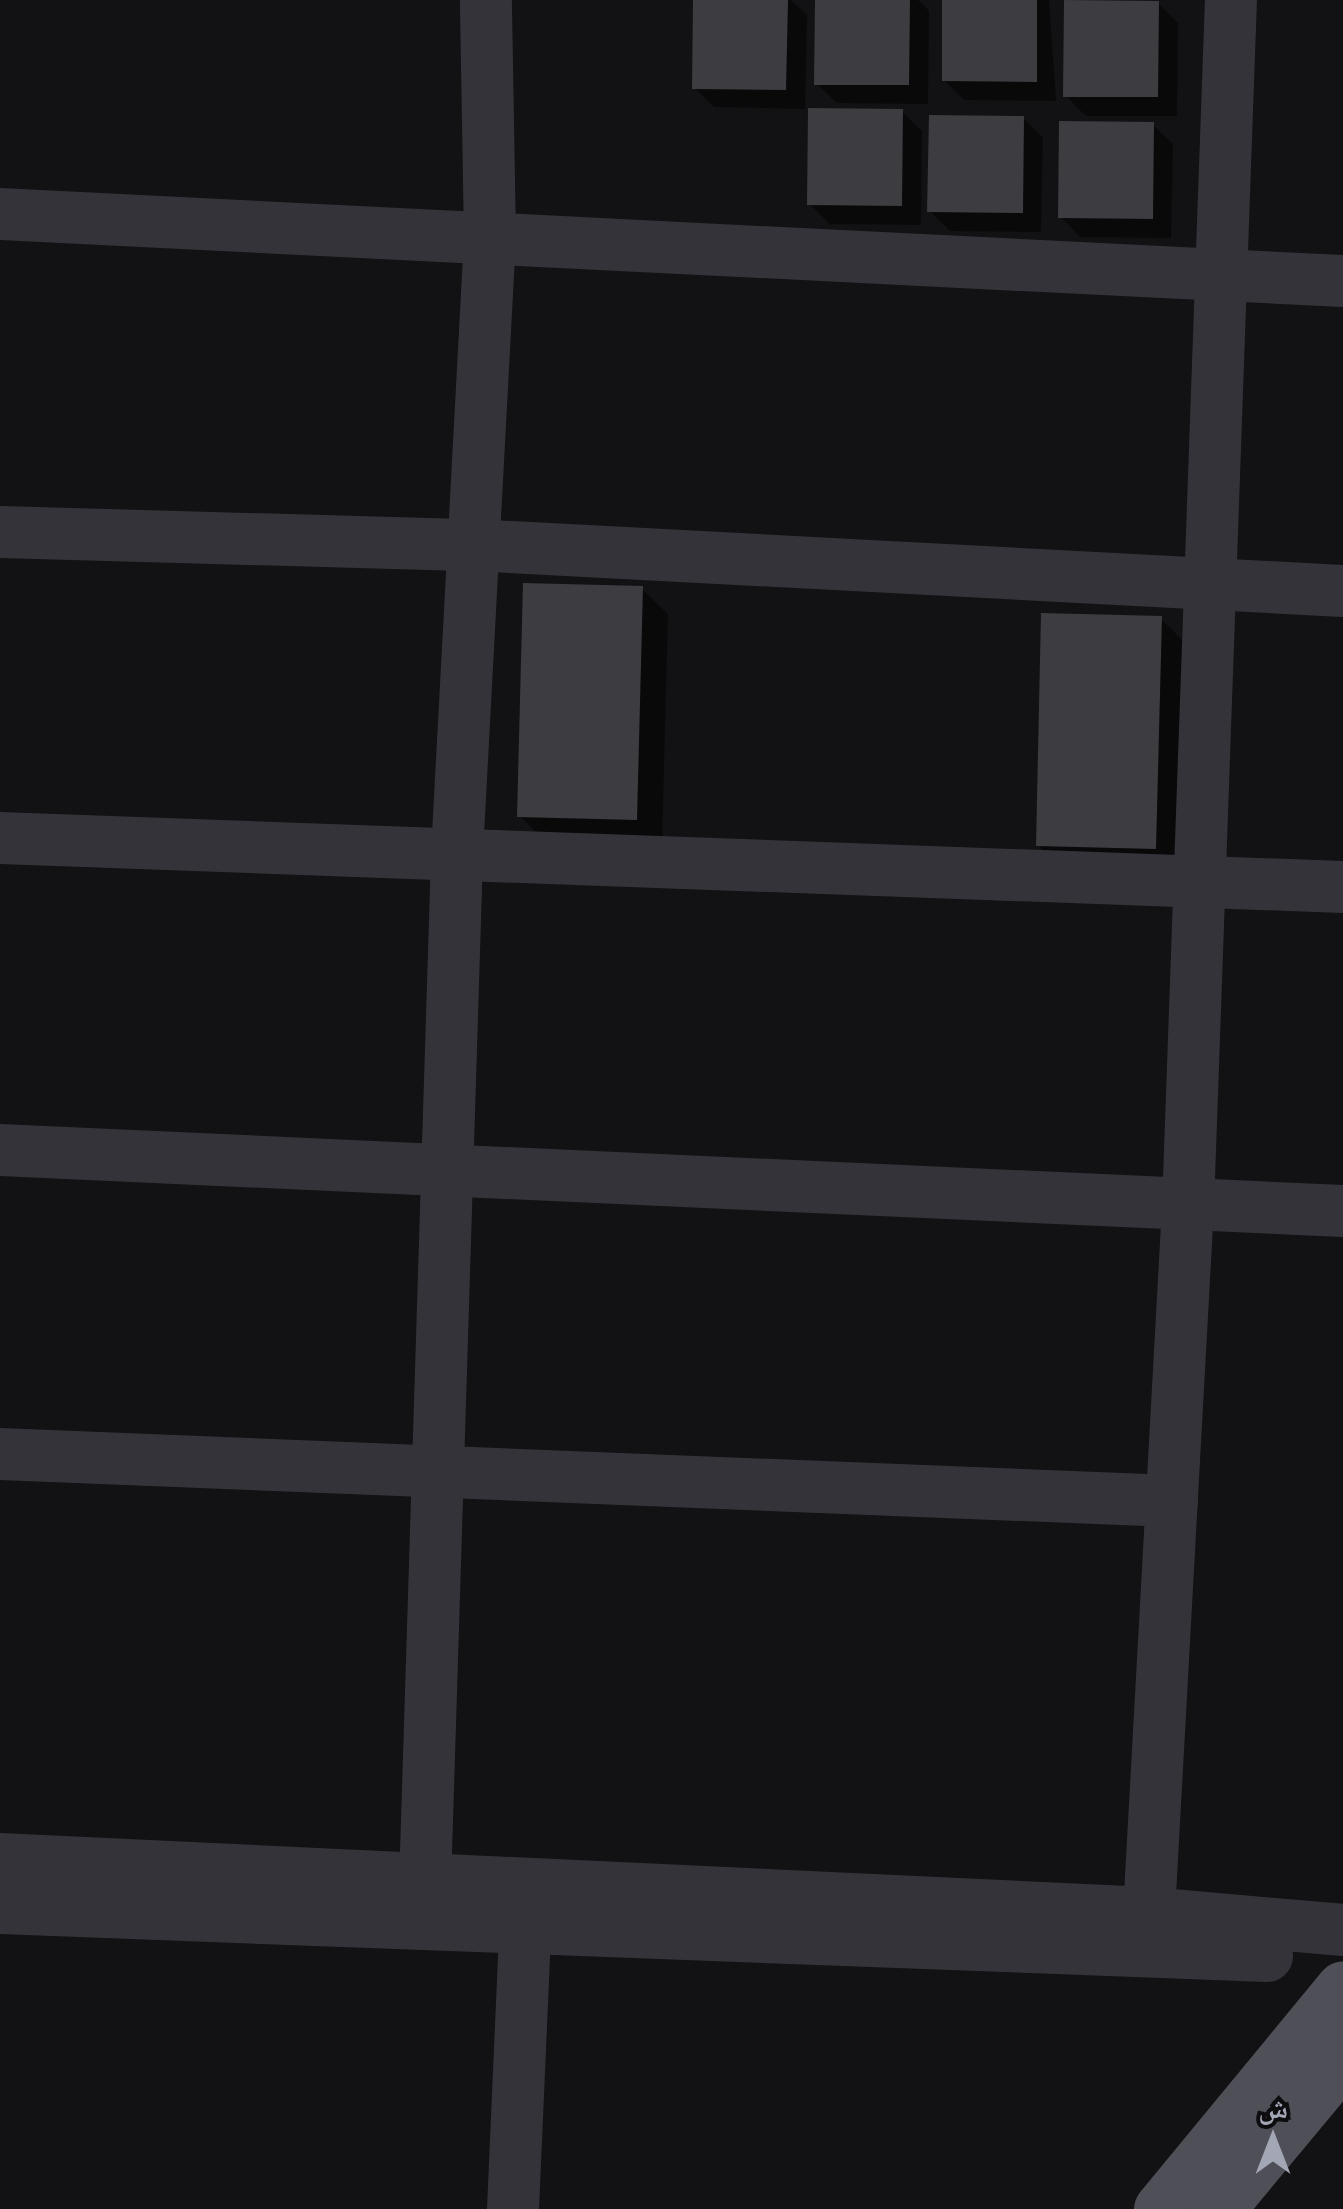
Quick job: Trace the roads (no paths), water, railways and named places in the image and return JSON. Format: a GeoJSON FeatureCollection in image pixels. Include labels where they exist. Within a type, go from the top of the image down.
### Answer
{"type":"FeatureCollection","features":[{"type":"Feature","properties":{"kind":"main road"},"geometry":{"type":"LineString","coordinates":[[1161,2209],[1343,1988]]}},
{"type":"Feature","properties":{"kind":"main road"},"geometry":{"type":"LineString","coordinates":[[1217,2209],[1343,2057]]}},
{"type":"Feature","properties":{"kind":"street"},"geometry":{"type":"LineString","coordinates":[[425,1885],[457,853],[490,238],[486,0]]}},
{"type":"Feature","properties":{"kind":"street"},"geometry":{"type":"LineString","coordinates":[[1149,1913],[1202,882],[1231,0]]}},
{"type":"Feature","properties":{"kind":"street"},"geometry":{"type":"LineString","coordinates":[[0,214],[1219,278],[1343,281]]}},
{"type":"Feature","properties":{"kind":"street"},"geometry":{"type":"LineString","coordinates":[[0,532],[472,544],[1343,590]]}},
{"type":"Feature","properties":{"kind":"street"},"geometry":{"type":"LineString","coordinates":[[0,838],[1343,887]]}},
{"type":"Feature","properties":{"kind":"street"},"geometry":{"type":"LineString","coordinates":[[0,1150],[446,1167],[1343,1211]]}},
{"type":"Feature","properties":{"kind":"street"},"geometry":{"type":"LineString","coordinates":[[0,1454],[1172,1501]]}},
{"type":"Feature","properties":{"kind":"street"},"geometry":{"type":"LineString","coordinates":[[0,1858],[425,1885],[1149,1913],[1343,1930]]}},
{"type":"Feature","properties":{"kind":"street"},"geometry":{"type":"LineString","coordinates":[[0,1908],[1231,1954],[1343,1968]]}},
{"type":"Feature","properties":{"kind":"street"},"geometry":{"type":"LineString","coordinates":[[513,2209],[525,1930]]}}]}
